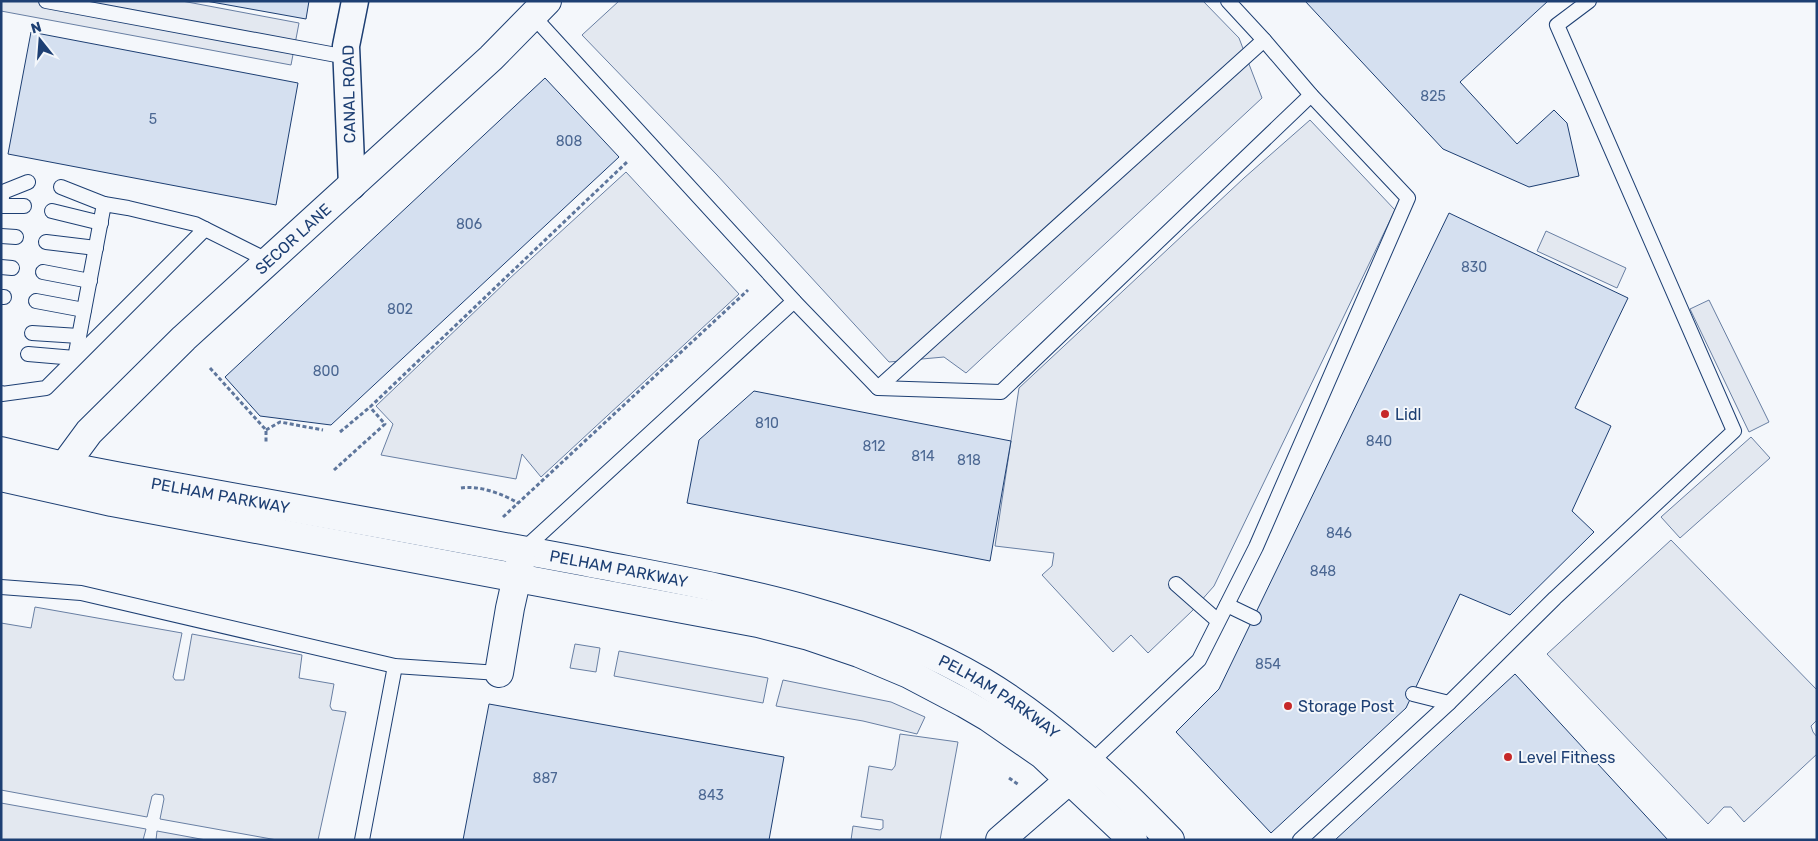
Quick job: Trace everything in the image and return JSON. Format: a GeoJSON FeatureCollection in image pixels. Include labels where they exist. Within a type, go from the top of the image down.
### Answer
{"type":"FeatureCollection","features":[{"type":"Feature","properties":{"kind":"main road","name":"SECOR LANE"},"geometry":{"type":"LineString","coordinates":[[60,478],[88,432],[184,338],[491,58],[540,8]]}},
{"type":"Feature","properties":{"kind":"main road","name":"PELHAM PARKWAY"},"geometry":{"type":"LineString","coordinates":[[1,451],[112,502],[758,623],[809,636],[859,653],[909,674],[988,717],[1043,755],[1133,840]]}},
{"type":"Feature","properties":{"kind":"main road","name":"PELHAM PARKWAY"},"geometry":{"type":"LineString","coordinates":[[1,477],[60,478],[523,550],[773,600],[829,616],[886,635],[932,656],[981,681],[1031,713],[1051,728],[1118,788],[1170,840]]}},
{"type":"Feature","properties":{"kind":"main road"},"geometry":{"type":"LineString","coordinates":[[498,673],[523,550]]}},
{"type":"Feature","properties":{"kind":"main road"},"geometry":{"type":"LineString","coordinates":[[1000,840],[1090,763]]}},
{"type":"Feature","properties":{"kind":"street","name":"CANAL ROAD"},"geometry":{"type":"LineString","coordinates":[[352,186],[346,46],[355,1]]}},
{"type":"Feature","properties":{"kind":"lane"},"geometry":{"type":"LineString","coordinates":[[46,1],[347,57]]}},
{"type":"Feature","properties":{"kind":"lane"},"geometry":{"type":"LineString","coordinates":[[1090,763],[1199,660],[1256,547],[1408,198],[1311,95],[1228,1]]}},
{"type":"Feature","properties":{"kind":"lane"},"geometry":{"type":"LineString","coordinates":[[1300,840],[1449,703],[1555,598],[1734,431],[1557,25],[1589,1]]}},
{"type":"Feature","properties":{"kind":"lane"},"geometry":{"type":"LineString","coordinates":[[540,8],[794,301],[878,388],[1001,392],[1311,95]]}},
{"type":"Feature","properties":{"kind":"lane"},"geometry":{"type":"LineString","coordinates":[[878,388],[1264,40]]}},
{"type":"Feature","properties":{"kind":"lane"},"geometry":{"type":"LineString","coordinates":[[24,206],[1,204],[3,192],[28,182]]}},
{"type":"Feature","properties":{"kind":"lane"},"geometry":{"type":"LineString","coordinates":[[61,188],[104,204],[195,224],[269,261]]}},
{"type":"Feature","properties":{"kind":"lane"},"geometry":{"type":"LineString","coordinates":[[75,358],[104,204]]}},
{"type":"Feature","properties":{"kind":"lane"},"geometry":{"type":"LineString","coordinates":[[52,211],[100,223]]}},
{"type":"Feature","properties":{"kind":"lane"},"geometry":{"type":"LineString","coordinates":[[1,393],[46,388],[205,229]]}},
{"type":"Feature","properties":{"kind":"lane"},"geometry":{"type":"LineString","coordinates":[[1,236],[16,237]]}},
{"type":"Feature","properties":{"kind":"lane"},"geometry":{"type":"LineString","coordinates":[[46,242],[96,248]]}},
{"type":"Feature","properties":{"kind":"lane"},"geometry":{"type":"LineString","coordinates":[[43,272],[90,281]]}},
{"type":"Feature","properties":{"kind":"lane"},"geometry":{"type":"LineString","coordinates":[[36,301],[84,310]]}},
{"type":"Feature","properties":{"kind":"lane"},"geometry":{"type":"LineString","coordinates":[[523,550],[794,301]]}},
{"type":"Feature","properties":{"kind":"lane"},"geometry":{"type":"LineString","coordinates":[[32,332],[79,336]]}},
{"type":"Feature","properties":{"kind":"lane"},"geometry":{"type":"LineString","coordinates":[[28,354],[75,358]]}},
{"type":"Feature","properties":{"kind":"lane"},"geometry":{"type":"LineString","coordinates":[[1176,584],[1218,622]]}},
{"type":"Feature","properties":{"kind":"lane"},"geometry":{"type":"LineString","coordinates":[[1,586],[81,593],[394,666],[498,673]]}},
{"type":"Feature","properties":{"kind":"lane"},"geometry":{"type":"LineString","coordinates":[[1227,605],[1254,618]]}},
{"type":"Feature","properties":{"kind":"lane"},"geometry":{"type":"LineString","coordinates":[[362,840],[394,666]]}},
{"type":"Feature","properties":{"kind":"lane"},"geometry":{"type":"LineString","coordinates":[[1412,694],[1449,703]]}},
{"type":"Feature","properties":{"kind":"path"},"geometry":{"type":"LineString","coordinates":[[340,432],[370,407],[628,161]]}},
{"type":"Feature","properties":{"kind":"path"},"geometry":{"type":"LineString","coordinates":[[500,520],[748,290]]}},
{"type":"Feature","properties":{"kind":"path"},"geometry":{"type":"LineString","coordinates":[[210,368],[266,430],[266,442]]}},
{"type":"Feature","properties":{"kind":"path"},"geometry":{"type":"LineString","coordinates":[[334,470],[385,424],[370,407]]}},
{"type":"Feature","properties":{"kind":"path"},"geometry":{"type":"LineString","coordinates":[[266,430],[280,422],[323,430]]}},
{"type":"Feature","properties":{"kind":"path"},"geometry":{"type":"LineString","coordinates":[[461,488],[470,487],[498,494],[518,503]]}},
{"type":"Feature","properties":{"kind":"path"},"geometry":{"type":"LineString","coordinates":[[1010,778],[1022,786]]}},
{"type":"Feature","properties":{"kind":"shaded area"},"geometry":{"type":"Polygon","coordinates":[[[1,1],[182,1],[299,23],[291,65],[1,11],[1,1]]]}},
{"type":"Feature","properties":{"kind":"shaded area"},"geometry":{"type":"Polygon","coordinates":[[[619,1],[1203,1],[1239,38],[1262,98],[966,373],[944,357],[889,362],[717,175],[582,35],[619,1]]]}},
{"type":"Feature","properties":{"kind":"shaded area"},"geometry":{"type":"Polygon","coordinates":[[[1310,120],[1395,210],[1214,586],[1192,611],[1148,653],[1131,635],[1113,652],[1042,575],[1052,566],[1054,553],[995,546],[1019,388],[1244,178],[1310,120]]]}},
{"type":"Feature","properties":{"kind":"shaded area"},"geometry":{"type":"Polygon","coordinates":[[[626,172],[739,294],[541,477],[522,454],[516,479],[381,455],[393,424],[376,406],[509,279],[626,172]]]}},
{"type":"Feature","properties":{"kind":"shaded area"},"geometry":{"type":"Polygon","coordinates":[[[1546,231],[1626,268],[1617,288],[1537,251],[1546,231]]]}},
{"type":"Feature","properties":{"kind":"shaded area"},"geometry":{"type":"Polygon","coordinates":[[[1709,300],[1769,422],[1749,432],[1690,309],[1709,300]]]}},
{"type":"Feature","properties":{"kind":"shaded area"},"geometry":{"type":"Polygon","coordinates":[[[1751,437],[1770,458],[1680,538],[1661,517],[1751,437]]]}},
{"type":"Feature","properties":{"kind":"shaded area"},"geometry":{"type":"Polygon","coordinates":[[[1671,540],[1817,690],[1817,720],[1811,726],[1817,737],[1817,754],[1744,822],[1731,807],[1724,807],[1708,824],[1547,654],[1671,540]]]}},
{"type":"Feature","properties":{"kind":"shaded area"},"geometry":{"type":"Polygon","coordinates":[[[35,607],[182,633],[173,677],[175,680],[184,680],[192,634],[302,655],[299,678],[334,684],[330,706],[332,710],[346,712],[318,840],[277,840],[160,819],[163,795],[155,794],[152,796],[147,817],[1,790],[1,623],[31,628],[35,607]]]}},
{"type":"Feature","properties":{"kind":"shaded area"},"geometry":{"type":"Polygon","coordinates":[[[575,644],[600,648],[596,672],[570,668],[575,644]]]}},
{"type":"Feature","properties":{"kind":"shaded area"},"geometry":{"type":"Polygon","coordinates":[[[619,651],[768,678],[763,703],[614,676],[619,651]]]}},
{"type":"Feature","properties":{"kind":"shaded area"},"geometry":{"type":"Polygon","coordinates":[[[783,680],[891,702],[925,717],[917,734],[863,721],[776,706],[783,680]]]}},
{"type":"Feature","properties":{"kind":"shaded area"},"geometry":{"type":"Polygon","coordinates":[[[900,734],[958,742],[940,840],[851,840],[853,826],[880,830],[883,828],[883,820],[861,817],[869,766],[892,770],[895,766],[900,734]]]}},
{"type":"Feature","properties":{"kind":"shaded area"},"geometry":{"type":"Polygon","coordinates":[[[1,803],[146,829],[143,840],[1,840],[1,803]]]}},
{"type":"Feature","properties":{"kind":"shaded area"},"geometry":{"type":"Polygon","coordinates":[[[157,831],[206,840],[156,840],[157,831]]]}},
{"type":"Feature","properties":{"kind":"building"},"geometry":{"type":"Polygon","coordinates":[[[206,1],[309,1],[306,19],[206,1]]]}},
{"type":"Feature","properties":{"kind":"building"},"geometry":{"type":"Polygon","coordinates":[[[1305,1],[1548,1],[1460,82],[1517,144],[1554,110],[1567,123],[1579,176],[1529,187],[1443,149],[1305,1]]]}},
{"type":"Feature","properties":{"kind":"building"},"geometry":{"type":"Polygon","coordinates":[[[31,32],[298,83],[276,205],[8,154],[31,32]]]}},
{"type":"Feature","properties":{"kind":"building"},"geometry":{"type":"Polygon","coordinates":[[[545,78],[619,157],[331,425],[260,416],[225,377],[545,78]]]}},
{"type":"Feature","properties":{"kind":"building"},"geometry":{"type":"Polygon","coordinates":[[[1449,213],[1628,298],[1575,408],[1611,426],[1572,511],[1594,532],[1510,615],[1460,594],[1406,708],[1271,833],[1176,732],[1219,689],[1449,213]]]}},
{"type":"Feature","properties":{"kind":"building"},"geometry":{"type":"Polygon","coordinates":[[[754,391],[1011,441],[990,561],[687,503],[699,440],[754,391]]]}},
{"type":"Feature","properties":{"kind":"building","name":"Level Fitness"},"geometry":{"type":"Polygon","coordinates":[[[1515,674],[1668,840],[1335,840],[1515,674]]]}},
{"type":"Feature","properties":{"kind":"building"},"geometry":{"type":"Polygon","coordinates":[[[489,704],[784,757],[769,840],[463,840],[489,704]]]}},
{"type":"Feature","properties":{"kind":"place","name":"Lidl"},"geometry":{"type":"Point","coordinates":[1385,414]}},
{"type":"Feature","properties":{"kind":"place","name":"Storage Post"},"geometry":{"type":"Point","coordinates":[1288,706]}},
{"type":"Feature","properties":{"kind":"place","name":"Level Fitness"},"geometry":{"type":"Point","coordinates":[1508,757]}}]}
